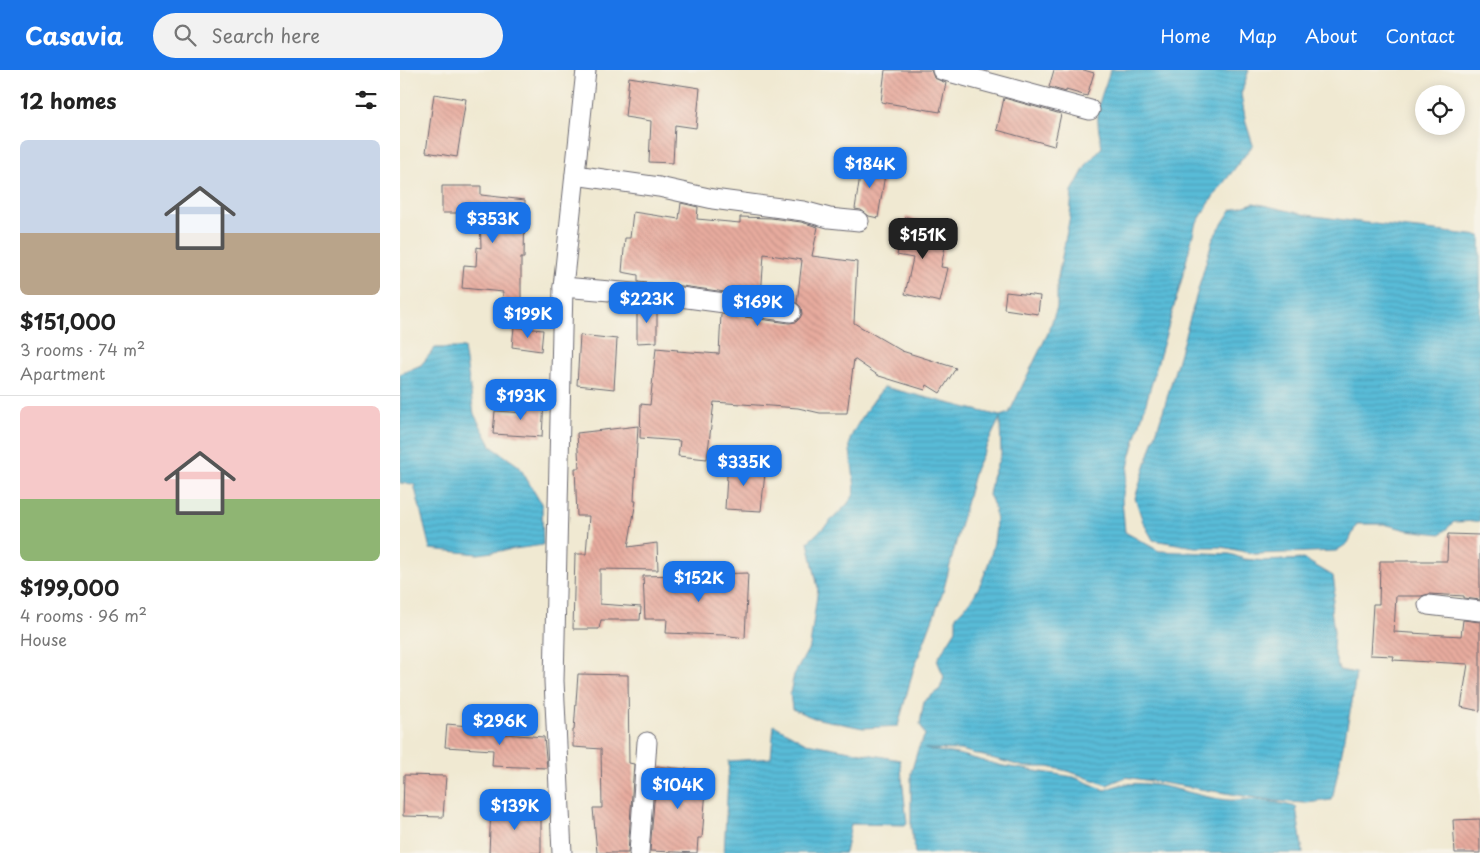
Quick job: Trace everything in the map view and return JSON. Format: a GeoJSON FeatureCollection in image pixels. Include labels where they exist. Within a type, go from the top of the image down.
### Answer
{"type":"FeatureCollection","features":[{"type":"Feature","properties":{"kind":"street"},"geometry":{"type":"LineString","coordinates":[[562,853],[554,681],[563,287],[586,70]]}},
{"type":"Feature","properties":{"kind":"street"},"geometry":{"type":"LineString","coordinates":[[942,70],[1090,110]]}},
{"type":"Feature","properties":{"kind":"street"},"geometry":{"type":"LineString","coordinates":[[575,175],[659,187],[713,199],[803,211],[829,218],[859,221]]}},
{"type":"Feature","properties":{"kind":"street"},"geometry":{"type":"LineString","coordinates":[[563,287],[680,297],[791,312]]}},
{"type":"Feature","properties":{"kind":"street"},"geometry":{"type":"LineString","coordinates":[[1428,605],[1480,611]]}},
{"type":"Feature","properties":{"kind":"street"},"geometry":{"type":"LineString","coordinates":[[639,853],[646,742]]}},
{"type":"Feature","properties":{"kind":"water"},"geometry":{"type":"Polygon","coordinates":[[[1110,70],[1249,70],[1241,94],[1246,123],[1253,145],[1215,194],[1195,226],[1180,286],[1130,458],[1122,500],[1125,532],[1159,551],[1230,554],[1244,559],[1264,561],[1304,559],[1333,576],[1335,590],[1331,609],[1334,631],[1333,649],[1339,670],[1356,673],[1332,800],[1306,803],[1275,801],[1126,777],[1107,785],[1068,771],[1048,767],[1025,767],[961,750],[925,749],[957,754],[1003,766],[1074,777],[1105,790],[1135,783],[1150,784],[1212,798],[1231,800],[1254,799],[1296,807],[1303,853],[915,853],[911,828],[911,773],[918,749],[925,735],[920,724],[924,701],[940,689],[944,677],[937,660],[956,630],[956,616],[972,599],[989,562],[993,547],[996,519],[994,506],[989,495],[992,478],[1001,454],[1000,418],[975,470],[943,592],[913,671],[898,726],[863,728],[814,718],[792,709],[790,693],[794,675],[810,646],[818,588],[808,542],[840,512],[854,494],[850,440],[870,405],[884,387],[1000,416],[1009,413],[1048,333],[1057,307],[1057,282],[1070,216],[1072,191],[1087,164],[1102,147],[1098,126],[1098,109],[1110,70]]]}},
{"type":"Feature","properties":{"kind":"water"},"geometry":{"type":"Polygon","coordinates":[[[1254,203],[1307,215],[1480,236],[1480,521],[1454,522],[1441,534],[1407,530],[1384,524],[1357,524],[1348,543],[1336,551],[1255,554],[1222,547],[1195,547],[1153,540],[1143,522],[1135,498],[1164,408],[1213,238],[1231,210],[1254,203]]]}},
{"type":"Feature","properties":{"kind":"water"},"geometry":{"type":"Polygon","coordinates":[[[435,348],[464,348],[474,414],[492,447],[519,466],[542,505],[543,545],[478,554],[430,549],[414,484],[400,483],[400,374],[421,365],[435,348]]]}},
{"type":"Feature","properties":{"kind":"water"},"geometry":{"type":"Polygon","coordinates":[[[774,725],[806,743],[900,760],[907,823],[905,825],[851,824],[845,853],[724,853],[729,761],[771,758],[774,725]]]}},
{"type":"Feature","properties":{"kind":"building"},"geometry":{"type":"Polygon","coordinates":[[[885,70],[931,70],[934,78],[946,83],[940,112],[881,102],[885,70]]]}},
{"type":"Feature","properties":{"kind":"building"},"geometry":{"type":"Polygon","coordinates":[[[1054,70],[1084,70],[1094,73],[1087,96],[1049,87],[1054,70]]]}},
{"type":"Feature","properties":{"kind":"building"},"geometry":{"type":"Polygon","coordinates":[[[629,77],[700,88],[696,128],[675,125],[673,163],[649,162],[651,121],[625,117],[629,77]]]}},
{"type":"Feature","properties":{"kind":"building"},"geometry":{"type":"Polygon","coordinates":[[[434,94],[466,99],[457,157],[426,152],[434,94]]]}},
{"type":"Feature","properties":{"kind":"building"},"geometry":{"type":"Polygon","coordinates":[[[1004,98],[1061,114],[1054,146],[997,130],[1004,98]]]}},
{"type":"Feature","properties":{"kind":"building"},"geometry":{"type":"Polygon","coordinates":[[[862,162],[886,168],[878,218],[855,209],[862,162]]]}},
{"type":"Feature","properties":{"kind":"building"},"geometry":{"type":"Polygon","coordinates":[[[442,186],[481,186],[481,195],[525,200],[524,258],[521,258],[521,320],[501,319],[503,292],[462,288],[464,265],[476,266],[477,247],[481,248],[480,213],[442,213],[442,186]]]}},
{"type":"Feature","properties":{"kind":"building"},"geometry":{"type":"Polygon","coordinates":[[[681,203],[698,207],[697,219],[740,223],[740,217],[771,218],[801,222],[818,227],[812,256],[857,262],[854,323],[902,351],[956,368],[940,393],[927,385],[925,390],[879,376],[854,359],[847,413],[820,413],[798,408],[714,402],[707,459],[678,456],[680,441],[640,438],[641,404],[650,405],[656,348],[719,354],[721,314],[789,323],[796,322],[802,314],[801,307],[797,303],[802,260],[764,254],[761,297],[638,282],[638,275],[622,272],[625,238],[630,238],[633,212],[679,219],[681,203]]]}},
{"type":"Feature","properties":{"kind":"building"},"geometry":{"type":"Polygon","coordinates":[[[906,217],[934,223],[930,239],[946,242],[941,267],[948,268],[940,302],[905,294],[913,258],[897,255],[906,217]]]}},
{"type":"Feature","properties":{"kind":"building"},"geometry":{"type":"Polygon","coordinates":[[[1006,292],[1040,296],[1038,314],[1004,309],[1006,292]]]}},
{"type":"Feature","properties":{"kind":"building"},"geometry":{"type":"Polygon","coordinates":[[[637,305],[657,306],[657,342],[637,343],[637,305]]]}},
{"type":"Feature","properties":{"kind":"building"},"geometry":{"type":"Polygon","coordinates":[[[514,327],[543,330],[541,351],[512,347],[514,327]]]}},
{"type":"Feature","properties":{"kind":"building"},"geometry":{"type":"Polygon","coordinates":[[[580,335],[617,339],[614,389],[577,385],[580,335]]]}},
{"type":"Feature","properties":{"kind":"building"},"geometry":{"type":"Polygon","coordinates":[[[528,399],[544,400],[542,437],[493,434],[495,411],[527,413],[528,399]]]}},
{"type":"Feature","properties":{"kind":"building"},"geometry":{"type":"Polygon","coordinates":[[[638,426],[634,501],[636,501],[628,547],[657,543],[658,570],[600,569],[600,604],[641,607],[640,620],[601,620],[599,629],[573,629],[575,554],[586,554],[589,516],[577,516],[575,468],[579,468],[577,433],[638,426]]]}},
{"type":"Feature","properties":{"kind":"building"},"geometry":{"type":"Polygon","coordinates":[[[728,459],[748,460],[747,472],[765,473],[761,511],[725,509],[728,459]]]}},
{"type":"Feature","properties":{"kind":"building"},"geometry":{"type":"Polygon","coordinates":[[[1448,534],[1480,535],[1480,600],[1464,598],[1464,596],[1429,594],[1421,596],[1396,596],[1394,632],[1461,636],[1463,620],[1480,622],[1480,711],[1461,707],[1468,664],[1393,660],[1394,656],[1370,655],[1373,604],[1379,604],[1380,561],[1447,561],[1448,534]]]}},
{"type":"Feature","properties":{"kind":"building"},"geometry":{"type":"Polygon","coordinates":[[[748,573],[745,638],[723,635],[666,633],[667,619],[645,619],[643,576],[748,573]]]}},
{"type":"Feature","properties":{"kind":"building"},"geometry":{"type":"Polygon","coordinates":[[[578,674],[628,675],[629,763],[634,764],[628,853],[597,853],[593,808],[602,808],[601,749],[573,747],[578,674]]]}},
{"type":"Feature","properties":{"kind":"building"},"geometry":{"type":"Polygon","coordinates":[[[447,724],[490,728],[490,733],[544,737],[547,768],[492,766],[493,750],[445,747],[447,724]]]}},
{"type":"Feature","properties":{"kind":"building"},"geometry":{"type":"Polygon","coordinates":[[[657,766],[704,771],[702,790],[706,790],[702,838],[698,838],[697,853],[650,851],[657,766]]]}},
{"type":"Feature","properties":{"kind":"building"},"geometry":{"type":"Polygon","coordinates":[[[404,775],[446,776],[443,817],[403,816],[404,775]]]}},
{"type":"Feature","properties":{"kind":"building"},"geometry":{"type":"Polygon","coordinates":[[[491,807],[541,812],[541,853],[489,853],[491,807]]]}},
{"type":"Feature","properties":{"kind":"building"},"geometry":{"type":"Polygon","coordinates":[[[1480,819],[1480,853],[1455,853],[1453,820],[1480,819]]]}}]}
